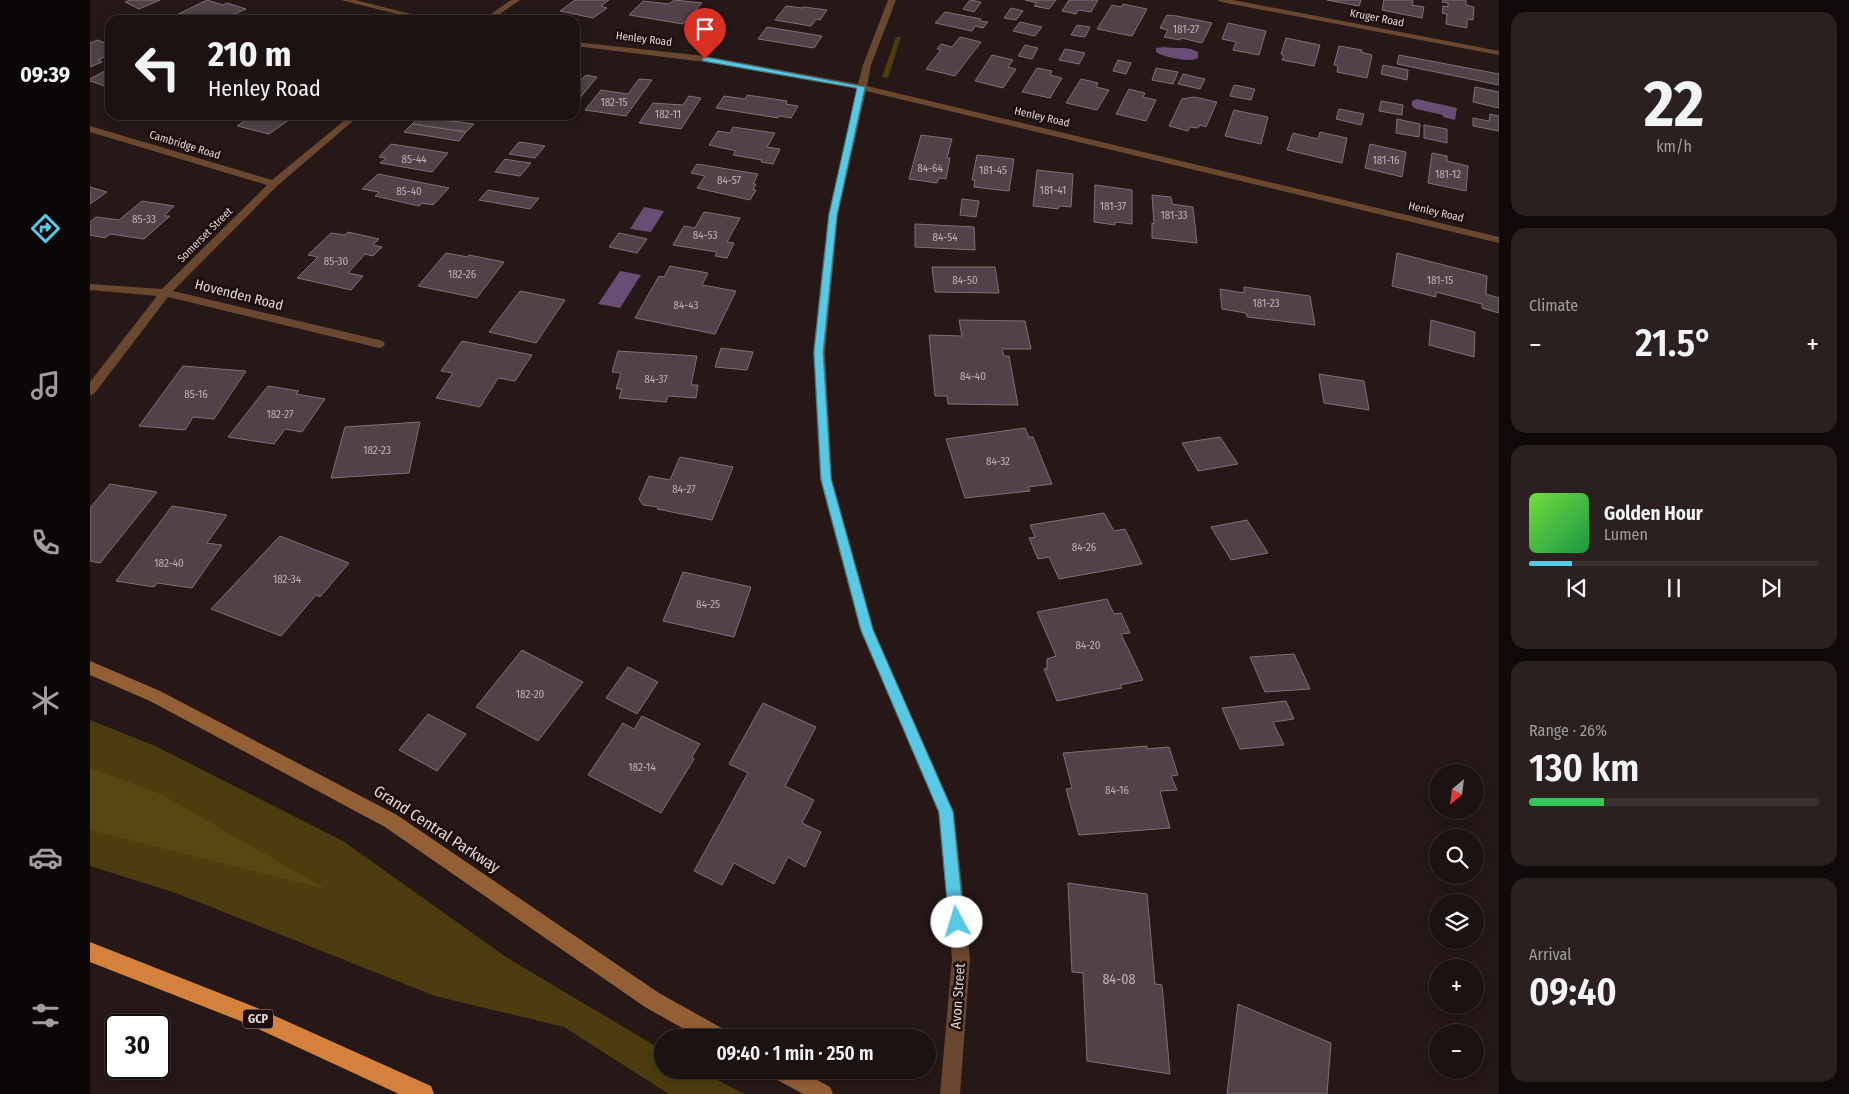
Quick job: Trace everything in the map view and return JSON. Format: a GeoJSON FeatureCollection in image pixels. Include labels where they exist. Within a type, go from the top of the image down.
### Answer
{"type":"FeatureCollection","features":[{"type":"Feature","properties":{"kind":"highway","name":"GCP"},"geometry":{"type":"LineString","coordinates":[[90,952],[248,1014],[423,1094]]}},
{"type":"Feature","properties":{"kind":"main road","name":"Grand Central Parkway"},"geometry":{"type":"LineString","coordinates":[[90,668],[155,696],[392,821],[652,1000],[704,1029]]}},
{"type":"Feature","properties":{"kind":"main road"},"geometry":{"type":"LineString","coordinates":[[796,1079],[823,1094]]}},
{"type":"Feature","properties":{"kind":"street"},"geometry":{"type":"LineString","coordinates":[[345,0],[410,15]]}},
{"type":"Feature","properties":{"kind":"street"},"geometry":{"type":"LineString","coordinates":[[494,15],[516,0]]}},
{"type":"Feature","properties":{"kind":"street","name":"Avon Street"},"geometry":{"type":"LineString","coordinates":[[892,0],[867,65],[833,215],[819,352],[826,479],[867,630],[946,812],[960,959],[950,1094]]}},
{"type":"Feature","properties":{"kind":"street","name":"Kruger Road"},"geometry":{"type":"LineString","coordinates":[[1221,0],[1499,53]]}},
{"type":"Feature","properties":{"kind":"street","name":"Henley Road"},"geometry":{"type":"LineString","coordinates":[[580,45],[705,59],[861,87],[1499,240]]}},
{"type":"Feature","properties":{"kind":"street","name":"Somerset Street"},"geometry":{"type":"LineString","coordinates":[[90,391],[165,293],[274,184],[350,120]]}},
{"type":"Feature","properties":{"kind":"street","name":"Cambridge Road"},"geometry":{"type":"LineString","coordinates":[[90,129],[274,184]]}},
{"type":"Feature","properties":{"kind":"street","name":"Hovenden Road"},"geometry":{"type":"LineString","coordinates":[[90,287],[165,293],[378,344]]}},
{"type":"Feature","properties":{"kind":"shaded area"},"geometry":{"type":"Polygon","coordinates":[[[896,37],[901,37],[888,78],[882,77],[896,37]]]}},
{"type":"Feature","properties":{"kind":"shaded area"},"geometry":{"type":"Polygon","coordinates":[[[1156,48],[1194,50],[1198,52],[1198,58],[1189,60],[1177,59],[1156,52],[1156,48]]]}},
{"type":"Feature","properties":{"kind":"shaded area"},"geometry":{"type":"Polygon","coordinates":[[[1417,99],[1457,108],[1455,120],[1443,117],[1443,115],[1416,109],[1412,106],[1412,101],[1417,99]]]}},
{"type":"Feature","properties":{"kind":"shaded area"},"geometry":{"type":"Polygon","coordinates":[[[644,207],[664,211],[651,232],[630,229],[644,207]]]}},
{"type":"Feature","properties":{"kind":"shaded area"},"geometry":{"type":"Polygon","coordinates":[[[620,271],[641,275],[620,308],[598,304],[620,271]]]}},
{"type":"Feature","properties":{"kind":"shaded area"},"geometry":{"type":"Polygon","coordinates":[[[90,720],[155,746],[343,841],[506,957],[654,1045],[654,1079],[715,1079],[745,1094],[669,1094],[564,1027],[435,996],[176,893],[90,866],[90,720]]]}},
{"type":"Feature","properties":{"kind":"shaded area"},"geometry":{"type":"Polygon","coordinates":[[[90,768],[161,794],[326,889],[90,830],[90,768]]]}},
{"type":"Feature","properties":{"kind":"building"},"geometry":{"type":"Polygon","coordinates":[[[130,0],[160,0],[139,9],[125,2],[130,0]]]}},
{"type":"Feature","properties":{"kind":"building"},"geometry":{"type":"Polygon","coordinates":[[[207,0],[223,5],[227,3],[246,9],[232,15],[176,15],[207,0]]]}},
{"type":"Feature","properties":{"kind":"building"},"geometry":{"type":"Polygon","coordinates":[[[575,0],[609,0],[601,6],[607,8],[593,18],[560,11],[575,0]]]}},
{"type":"Feature","properties":{"kind":"building"},"geometry":{"type":"Polygon","coordinates":[[[674,0],[702,3],[683,24],[629,15],[643,1],[669,4],[674,0]]]}},
{"type":"Feature","properties":{"kind":"building"},"geometry":{"type":"Polygon","coordinates":[[[970,0],[981,2],[974,12],[963,9],[970,0]]]}},
{"type":"Feature","properties":{"kind":"building"},"geometry":{"type":"Polygon","coordinates":[[[1025,0],[1056,0],[1049,9],[1034,6],[1037,3],[1025,0]]]}},
{"type":"Feature","properties":{"kind":"building"},"geometry":{"type":"Polygon","coordinates":[[[1069,0],[1098,0],[1091,12],[1078,10],[1076,14],[1062,11],[1069,0]]]}},
{"type":"Feature","properties":{"kind":"building"},"geometry":{"type":"Polygon","coordinates":[[[1327,0],[1361,0],[1359,6],[1327,0]]]}},
{"type":"Feature","properties":{"kind":"building"},"geometry":{"type":"Polygon","coordinates":[[[1384,0],[1413,0],[1412,5],[1424,7],[1422,18],[1382,10],[1384,0]]]}},
{"type":"Feature","properties":{"kind":"building"},"geometry":{"type":"Polygon","coordinates":[[[1443,0],[1466,0],[1466,5],[1474,7],[1473,20],[1467,19],[1467,28],[1446,24],[1447,14],[1442,13],[1443,6],[1448,7],[1448,3],[1442,2],[1443,0]]]}},
{"type":"Feature","properties":{"kind":"building"},"geometry":{"type":"Polygon","coordinates":[[[1123,4],[1147,9],[1132,36],[1097,29],[1112,5],[1121,7],[1123,4]]]}},
{"type":"Feature","properties":{"kind":"building"},"geometry":{"type":"Polygon","coordinates":[[[786,6],[827,10],[820,20],[816,19],[811,26],[775,20],[786,6]]]}},
{"type":"Feature","properties":{"kind":"building"},"geometry":{"type":"Polygon","coordinates":[[[1011,8],[1023,11],[1016,20],[1004,18],[1011,8]]]}},
{"type":"Feature","properties":{"kind":"building"},"geometry":{"type":"Polygon","coordinates":[[[945,12],[988,22],[983,28],[975,26],[972,31],[935,23],[945,12]]]}},
{"type":"Feature","properties":{"kind":"building"},"geometry":{"type":"Polygon","coordinates":[[[1167,15],[1212,23],[1202,43],[1181,38],[1180,40],[1164,37],[1168,30],[1160,28],[1167,15]]]}},
{"type":"Feature","properties":{"kind":"building"},"geometry":{"type":"Polygon","coordinates":[[[1020,22],[1042,27],[1035,36],[1013,31],[1020,22]]]}},
{"type":"Feature","properties":{"kind":"building"},"geometry":{"type":"Polygon","coordinates":[[[1228,23],[1266,31],[1259,55],[1233,50],[1236,42],[1222,39],[1228,23]]]}},
{"type":"Feature","properties":{"kind":"building"},"geometry":{"type":"Polygon","coordinates":[[[1077,25],[1090,27],[1085,37],[1071,35],[1077,25]]]}},
{"type":"Feature","properties":{"kind":"building"},"geometry":{"type":"Polygon","coordinates":[[[767,27],[822,36],[814,48],[758,39],[767,27]]]}},
{"type":"Feature","properties":{"kind":"building"},"geometry":{"type":"Polygon","coordinates":[[[960,37],[981,42],[955,76],[926,69],[941,50],[937,49],[941,44],[952,47],[960,37]]]}},
{"type":"Feature","properties":{"kind":"building"},"geometry":{"type":"Polygon","coordinates":[[[1286,38],[1320,45],[1314,66],[1282,60],[1284,56],[1281,54],[1286,38]]]}},
{"type":"Feature","properties":{"kind":"building"},"geometry":{"type":"Polygon","coordinates":[[[98,40],[105,43],[105,57],[98,60],[102,62],[90,67],[90,43],[98,40]]]}},
{"type":"Feature","properties":{"kind":"building"},"geometry":{"type":"Polygon","coordinates":[[[1025,45],[1038,48],[1032,59],[1018,56],[1025,45]]]}},
{"type":"Feature","properties":{"kind":"building"},"geometry":{"type":"Polygon","coordinates":[[[1339,46],[1362,50],[1361,52],[1372,55],[1367,78],[1337,72],[1338,66],[1334,65],[1339,46]]]}},
{"type":"Feature","properties":{"kind":"building"},"geometry":{"type":"Polygon","coordinates":[[[1065,49],[1085,53],[1079,64],[1059,60],[1065,49]]]}},
{"type":"Feature","properties":{"kind":"building"},"geometry":{"type":"Polygon","coordinates":[[[992,55],[1013,60],[1008,67],[1016,69],[1003,88],[975,81],[992,55]]]}},
{"type":"Feature","properties":{"kind":"building"},"geometry":{"type":"Polygon","coordinates":[[[1399,55],[1499,74],[1499,85],[1397,64],[1399,55]]]}},
{"type":"Feature","properties":{"kind":"building"},"geometry":{"type":"Polygon","coordinates":[[[1118,60],[1131,63],[1126,74],[1113,71],[1118,60]]]}},
{"type":"Feature","properties":{"kind":"building"},"geometry":{"type":"Polygon","coordinates":[[[1383,65],[1408,70],[1407,80],[1381,74],[1383,65]]]}},
{"type":"Feature","properties":{"kind":"building"},"geometry":{"type":"Polygon","coordinates":[[[1037,68],[1052,71],[1050,75],[1062,78],[1050,98],[1022,92],[1037,68]]]}},
{"type":"Feature","properties":{"kind":"building"},"geometry":{"type":"Polygon","coordinates":[[[1156,68],[1178,72],[1173,84],[1152,80],[1156,68]]]}},
{"type":"Feature","properties":{"kind":"building"},"geometry":{"type":"Polygon","coordinates":[[[105,71],[105,86],[90,81],[90,79],[105,71]]]}},
{"type":"Feature","properties":{"kind":"building"},"geometry":{"type":"Polygon","coordinates":[[[1183,74],[1205,79],[1200,89],[1178,84],[1183,74]]]}},
{"type":"Feature","properties":{"kind":"building"},"geometry":{"type":"Polygon","coordinates":[[[586,75],[597,77],[580,98],[580,80],[586,75]]]}},
{"type":"Feature","properties":{"kind":"building"},"geometry":{"type":"Polygon","coordinates":[[[639,79],[652,80],[626,116],[585,110],[601,90],[628,94],[639,79]]]}},
{"type":"Feature","properties":{"kind":"building"},"geometry":{"type":"Polygon","coordinates":[[[1081,79],[1098,83],[1096,87],[1109,90],[1097,110],[1066,103],[1081,79]]]}},
{"type":"Feature","properties":{"kind":"building"},"geometry":{"type":"Polygon","coordinates":[[[1234,85],[1255,89],[1251,100],[1230,96],[1234,85]]]}},
{"type":"Feature","properties":{"kind":"building"},"geometry":{"type":"Polygon","coordinates":[[[1475,87],[1499,92],[1499,108],[1473,102],[1475,87]]]}},
{"type":"Feature","properties":{"kind":"building"},"geometry":{"type":"Polygon","coordinates":[[[1129,89],[1145,93],[1143,97],[1156,100],[1146,121],[1116,114],[1129,89]]]}},
{"type":"Feature","properties":{"kind":"building"},"geometry":{"type":"Polygon","coordinates":[[[747,95],[787,101],[786,104],[798,106],[791,118],[779,116],[778,118],[716,108],[724,96],[745,99],[747,95]]]}},
{"type":"Feature","properties":{"kind":"building"},"geometry":{"type":"Polygon","coordinates":[[[689,96],[701,98],[681,129],[639,123],[653,103],[683,105],[689,96]]]}},
{"type":"Feature","properties":{"kind":"building"},"geometry":{"type":"Polygon","coordinates":[[[1194,97],[1217,102],[1206,127],[1200,125],[1198,128],[1190,127],[1188,131],[1169,126],[1182,99],[1194,97]]]}},
{"type":"Feature","properties":{"kind":"building"},"geometry":{"type":"Polygon","coordinates":[[[1381,101],[1403,105],[1402,115],[1379,111],[1381,101]]]}},
{"type":"Feature","properties":{"kind":"building"},"geometry":{"type":"Polygon","coordinates":[[[1339,109],[1364,114],[1361,125],[1336,119],[1339,109]]]}},
{"type":"Feature","properties":{"kind":"building"},"geometry":{"type":"Polygon","coordinates":[[[1234,110],[1268,117],[1261,144],[1225,136],[1234,110]]]}},
{"type":"Feature","properties":{"kind":"building"},"geometry":{"type":"Polygon","coordinates":[[[1490,114],[1499,116],[1499,131],[1473,126],[1473,118],[1489,121],[1490,114]]]}},
{"type":"Feature","properties":{"kind":"building"},"geometry":{"type":"Polygon","coordinates":[[[1397,119],[1420,124],[1419,137],[1396,133],[1397,119]]]}},
{"type":"Feature","properties":{"kind":"building"},"geometry":{"type":"Polygon","coordinates":[[[245,120],[289,120],[269,134],[237,126],[245,120]]]}},
{"type":"Feature","properties":{"kind":"building"},"geometry":{"type":"Polygon","coordinates":[[[416,120],[445,120],[474,124],[466,132],[412,124],[416,120]]]}},
{"type":"Feature","properties":{"kind":"building"},"geometry":{"type":"Polygon","coordinates":[[[412,124],[466,132],[459,141],[404,132],[412,124]]]}},
{"type":"Feature","properties":{"kind":"building"},"geometry":{"type":"Polygon","coordinates":[[[1424,125],[1447,129],[1447,143],[1424,138],[1424,125]]]}},
{"type":"Feature","properties":{"kind":"building"},"geometry":{"type":"Polygon","coordinates":[[[733,127],[775,133],[767,147],[780,149],[773,164],[733,155],[736,151],[709,145],[718,131],[730,133],[733,127]]]}},
{"type":"Feature","properties":{"kind":"building"},"geometry":{"type":"Polygon","coordinates":[[[1320,132],[1347,138],[1342,163],[1287,150],[1293,133],[1318,139],[1320,132]]]}},
{"type":"Feature","properties":{"kind":"building"},"geometry":{"type":"Polygon","coordinates":[[[921,135],[952,139],[947,158],[950,158],[946,179],[939,178],[937,183],[909,179],[921,135]]]}},
{"type":"Feature","properties":{"kind":"building"},"geometry":{"type":"Polygon","coordinates":[[[519,142],[545,146],[535,158],[509,154],[519,142]]]}},
{"type":"Feature","properties":{"kind":"building"},"geometry":{"type":"Polygon","coordinates":[[[391,144],[448,153],[432,172],[380,163],[386,158],[379,157],[391,144]]]}},
{"type":"Feature","properties":{"kind":"building"},"geometry":{"type":"Polygon","coordinates":[[[1370,144],[1406,152],[1402,177],[1365,168],[1370,144]]]}},
{"type":"Feature","properties":{"kind":"building"},"geometry":{"type":"Polygon","coordinates":[[[1432,153],[1447,156],[1447,161],[1468,166],[1466,191],[1428,183],[1432,153]]]}},
{"type":"Feature","properties":{"kind":"building"},"geometry":{"type":"Polygon","coordinates":[[[977,155],[1014,159],[1009,191],[974,187],[975,180],[972,180],[977,155]]]}},
{"type":"Feature","properties":{"kind":"building"},"geometry":{"type":"Polygon","coordinates":[[[505,159],[531,163],[520,176],[495,172],[505,159]]]}},
{"type":"Feature","properties":{"kind":"building"},"geometry":{"type":"Polygon","coordinates":[[[697,164],[758,174],[753,184],[756,184],[753,190],[756,190],[750,200],[697,188],[705,176],[691,173],[697,164]]]}},
{"type":"Feature","properties":{"kind":"building"},"geometry":{"type":"Polygon","coordinates":[[[1037,170],[1073,174],[1071,207],[1059,206],[1058,209],[1033,206],[1037,170]]]}},
{"type":"Feature","properties":{"kind":"building"},"geometry":{"type":"Polygon","coordinates":[[[378,174],[449,188],[433,205],[422,203],[419,206],[375,196],[379,192],[362,189],[378,174]]]}},
{"type":"Feature","properties":{"kind":"building"},"geometry":{"type":"Polygon","coordinates":[[[1095,185],[1132,190],[1132,224],[1115,222],[1115,225],[1094,222],[1095,185]]]}},
{"type":"Feature","properties":{"kind":"building"},"geometry":{"type":"Polygon","coordinates":[[[90,187],[107,192],[90,204],[90,187]]]}},
{"type":"Feature","properties":{"kind":"building"},"geometry":{"type":"Polygon","coordinates":[[[488,190],[539,198],[530,209],[479,200],[488,190]]]}},
{"type":"Feature","properties":{"kind":"building"},"geometry":{"type":"Polygon","coordinates":[[[1152,195],[1171,197],[1172,204],[1193,207],[1197,243],[1152,238],[1152,223],[1154,224],[1152,195]]]}},
{"type":"Feature","properties":{"kind":"building"},"geometry":{"type":"Polygon","coordinates":[[[962,199],[979,201],[976,217],[960,215],[962,199]]]}},
{"type":"Feature","properties":{"kind":"building"},"geometry":{"type":"Polygon","coordinates":[[[142,201],[174,206],[164,216],[170,216],[144,239],[110,234],[105,238],[90,235],[90,222],[96,217],[119,220],[142,201]]]}},
{"type":"Feature","properties":{"kind":"building"},"geometry":{"type":"Polygon","coordinates":[[[704,212],[740,218],[727,242],[734,243],[727,258],[715,256],[717,252],[673,245],[684,226],[695,228],[704,212]]]}},
{"type":"Feature","properties":{"kind":"building"},"geometry":{"type":"Polygon","coordinates":[[[915,224],[974,227],[975,250],[915,247],[915,224]]]}},
{"type":"Feature","properties":{"kind":"building"},"geometry":{"type":"Polygon","coordinates":[[[348,232],[379,239],[373,245],[382,247],[373,256],[365,254],[348,273],[363,276],[351,290],[297,278],[318,257],[308,255],[331,233],[345,235],[348,232]]]}},
{"type":"Feature","properties":{"kind":"building"},"geometry":{"type":"Polygon","coordinates":[[[619,233],[647,239],[637,253],[609,247],[619,233]]]}},
{"type":"Feature","properties":{"kind":"building"},"geometry":{"type":"Polygon","coordinates":[[[446,253],[468,257],[469,255],[504,262],[477,298],[418,286],[446,253]]]}},
{"type":"Feature","properties":{"kind":"building"},"geometry":{"type":"Polygon","coordinates":[[[1397,253],[1487,276],[1486,294],[1499,298],[1499,313],[1482,308],[1482,304],[1436,292],[1436,297],[1392,286],[1397,253]]]}},
{"type":"Feature","properties":{"kind":"building"},"geometry":{"type":"Polygon","coordinates":[[[670,266],[708,273],[702,285],[736,291],[715,334],[635,318],[659,276],[664,277],[670,266]]]}},
{"type":"Feature","properties":{"kind":"building"},"geometry":{"type":"Polygon","coordinates":[[[932,267],[995,267],[999,293],[935,292],[932,267]]]}},
{"type":"Feature","properties":{"kind":"building"},"geometry":{"type":"Polygon","coordinates":[[[1244,287],[1310,296],[1315,325],[1247,317],[1246,313],[1222,309],[1220,289],[1244,293],[1244,287]]]}},
{"type":"Feature","properties":{"kind":"building"},"geometry":{"type":"Polygon","coordinates":[[[520,291],[565,300],[536,343],[489,332],[520,291]]]}},
{"type":"Feature","properties":{"kind":"building"},"geometry":{"type":"Polygon","coordinates":[[[959,320],[1025,321],[1031,349],[1002,349],[1004,356],[1009,356],[1018,405],[948,404],[947,396],[935,396],[929,335],[962,336],[959,320]]]}},
{"type":"Feature","properties":{"kind":"building"},"geometry":{"type":"Polygon","coordinates":[[[1431,320],[1475,332],[1474,357],[1429,345],[1431,320]]]}},
{"type":"Feature","properties":{"kind":"building"},"geometry":{"type":"Polygon","coordinates":[[[462,341],[532,355],[515,381],[498,378],[480,407],[436,398],[453,373],[441,371],[462,341]]]}},
{"type":"Feature","properties":{"kind":"building"},"geometry":{"type":"Polygon","coordinates":[[[721,348],[753,352],[747,370],[715,367],[721,348]]]}},
{"type":"Feature","properties":{"kind":"building"},"geometry":{"type":"Polygon","coordinates":[[[618,351],[697,356],[691,385],[698,385],[696,398],[668,396],[666,402],[619,398],[622,389],[616,389],[621,373],[612,372],[618,351]]]}},
{"type":"Feature","properties":{"kind":"building"},"geometry":{"type":"Polygon","coordinates":[[[183,366],[246,371],[214,419],[193,417],[185,430],[139,426],[183,366]]]}},
{"type":"Feature","properties":{"kind":"building"},"geometry":{"type":"Polygon","coordinates":[[[1319,374],[1364,381],[1369,410],[1324,403],[1319,374]]]}},
{"type":"Feature","properties":{"kind":"building"},"geometry":{"type":"Polygon","coordinates":[[[268,386],[299,391],[296,394],[325,399],[302,432],[285,429],[274,444],[228,437],[268,386]]]}},
{"type":"Feature","properties":{"kind":"building"},"geometry":{"type":"Polygon","coordinates":[[[420,422],[409,473],[331,478],[345,427],[420,422]]]}},
{"type":"Feature","properties":{"kind":"building"},"geometry":{"type":"Polygon","coordinates":[[[1025,428],[1029,437],[1033,437],[1052,484],[1028,487],[1030,491],[965,498],[946,439],[1025,428]]]}},
{"type":"Feature","properties":{"kind":"building"},"geometry":{"type":"Polygon","coordinates":[[[1220,437],[1238,464],[1198,471],[1182,443],[1220,437]]]}},
{"type":"Feature","properties":{"kind":"building"},"geometry":{"type":"Polygon","coordinates":[[[680,457],[733,467],[712,520],[643,505],[639,499],[649,476],[670,480],[680,457]]]}},
{"type":"Feature","properties":{"kind":"building"},"geometry":{"type":"Polygon","coordinates":[[[110,484],[157,492],[100,563],[90,561],[90,508],[110,484]]]}},
{"type":"Feature","properties":{"kind":"building"},"geometry":{"type":"Polygon","coordinates":[[[172,506],[227,515],[207,543],[222,545],[192,588],[157,583],[154,587],[116,581],[172,506]]]}},
{"type":"Feature","properties":{"kind":"building"},"geometry":{"type":"Polygon","coordinates":[[[1104,513],[1114,531],[1125,529],[1142,564],[1059,579],[1049,557],[1038,559],[1029,538],[1035,537],[1030,525],[1104,513]]]}},
{"type":"Feature","properties":{"kind":"building"},"geometry":{"type":"Polygon","coordinates":[[[1247,520],[1268,553],[1231,560],[1211,527],[1247,520]]]}},
{"type":"Feature","properties":{"kind":"building"},"geometry":{"type":"Polygon","coordinates":[[[280,536],[349,563],[320,597],[316,595],[281,636],[211,609],[280,536]]]}},
{"type":"Feature","properties":{"kind":"building"},"geometry":{"type":"Polygon","coordinates":[[[683,572],[751,587],[734,637],[663,621],[683,572]]]}},
{"type":"Feature","properties":{"kind":"building"},"geometry":{"type":"Polygon","coordinates":[[[1107,599],[1114,614],[1121,613],[1130,633],[1121,634],[1143,680],[1120,685],[1122,688],[1057,701],[1044,669],[1047,669],[1047,659],[1056,656],[1037,612],[1107,599]]]}},
{"type":"Feature","properties":{"kind":"building"},"geometry":{"type":"Polygon","coordinates":[[[522,650],[583,682],[538,741],[476,707],[522,650]]]}},
{"type":"Feature","properties":{"kind":"building"},"geometry":{"type":"Polygon","coordinates":[[[1294,654],[1310,689],[1265,692],[1250,657],[1294,654]]]}},
{"type":"Feature","properties":{"kind":"building"},"geometry":{"type":"Polygon","coordinates":[[[628,667],[658,682],[637,714],[606,698],[628,667]]]}},
{"type":"Feature","properties":{"kind":"building"},"geometry":{"type":"Polygon","coordinates":[[[1286,701],[1294,719],[1273,722],[1284,745],[1240,749],[1222,708],[1286,701]]]}},
{"type":"Feature","properties":{"kind":"building"},"geometry":{"type":"Polygon","coordinates":[[[763,703],[816,727],[785,786],[814,800],[802,823],[821,832],[805,867],[788,857],[774,884],[734,863],[722,885],[694,871],[748,773],[729,764],[763,703]]]}},
{"type":"Feature","properties":{"kind":"building"},"geometry":{"type":"Polygon","coordinates":[[[428,714],[466,734],[437,771],[399,750],[428,714]]]}},
{"type":"Feature","properties":{"kind":"building"},"geometry":{"type":"Polygon","coordinates":[[[642,716],[700,744],[692,757],[694,759],[661,813],[588,775],[623,723],[634,729],[642,716]]]}},
{"type":"Feature","properties":{"kind":"building"},"geometry":{"type":"Polygon","coordinates":[[[1147,746],[1147,749],[1169,747],[1178,775],[1171,776],[1177,790],[1160,791],[1170,828],[1079,835],[1066,789],[1072,788],[1063,753],[1147,746]]]}},
{"type":"Feature","properties":{"kind":"building"},"geometry":{"type":"Polygon","coordinates":[[[1068,883],[1147,894],[1155,984],[1162,985],[1170,1074],[1087,1061],[1083,973],[1072,972],[1068,883]]]}},
{"type":"Feature","properties":{"kind":"building"},"geometry":{"type":"Polygon","coordinates":[[[1238,1004],[1331,1043],[1327,1094],[1227,1094],[1238,1004]]]}},
{"type":"Feature","properties":{"kind":"route"},"geometry":{"type":"LineString","coordinates":[[705,59],[861,87],[833,215],[819,352],[826,479],[867,630],[946,812],[957,922]]}}]}
